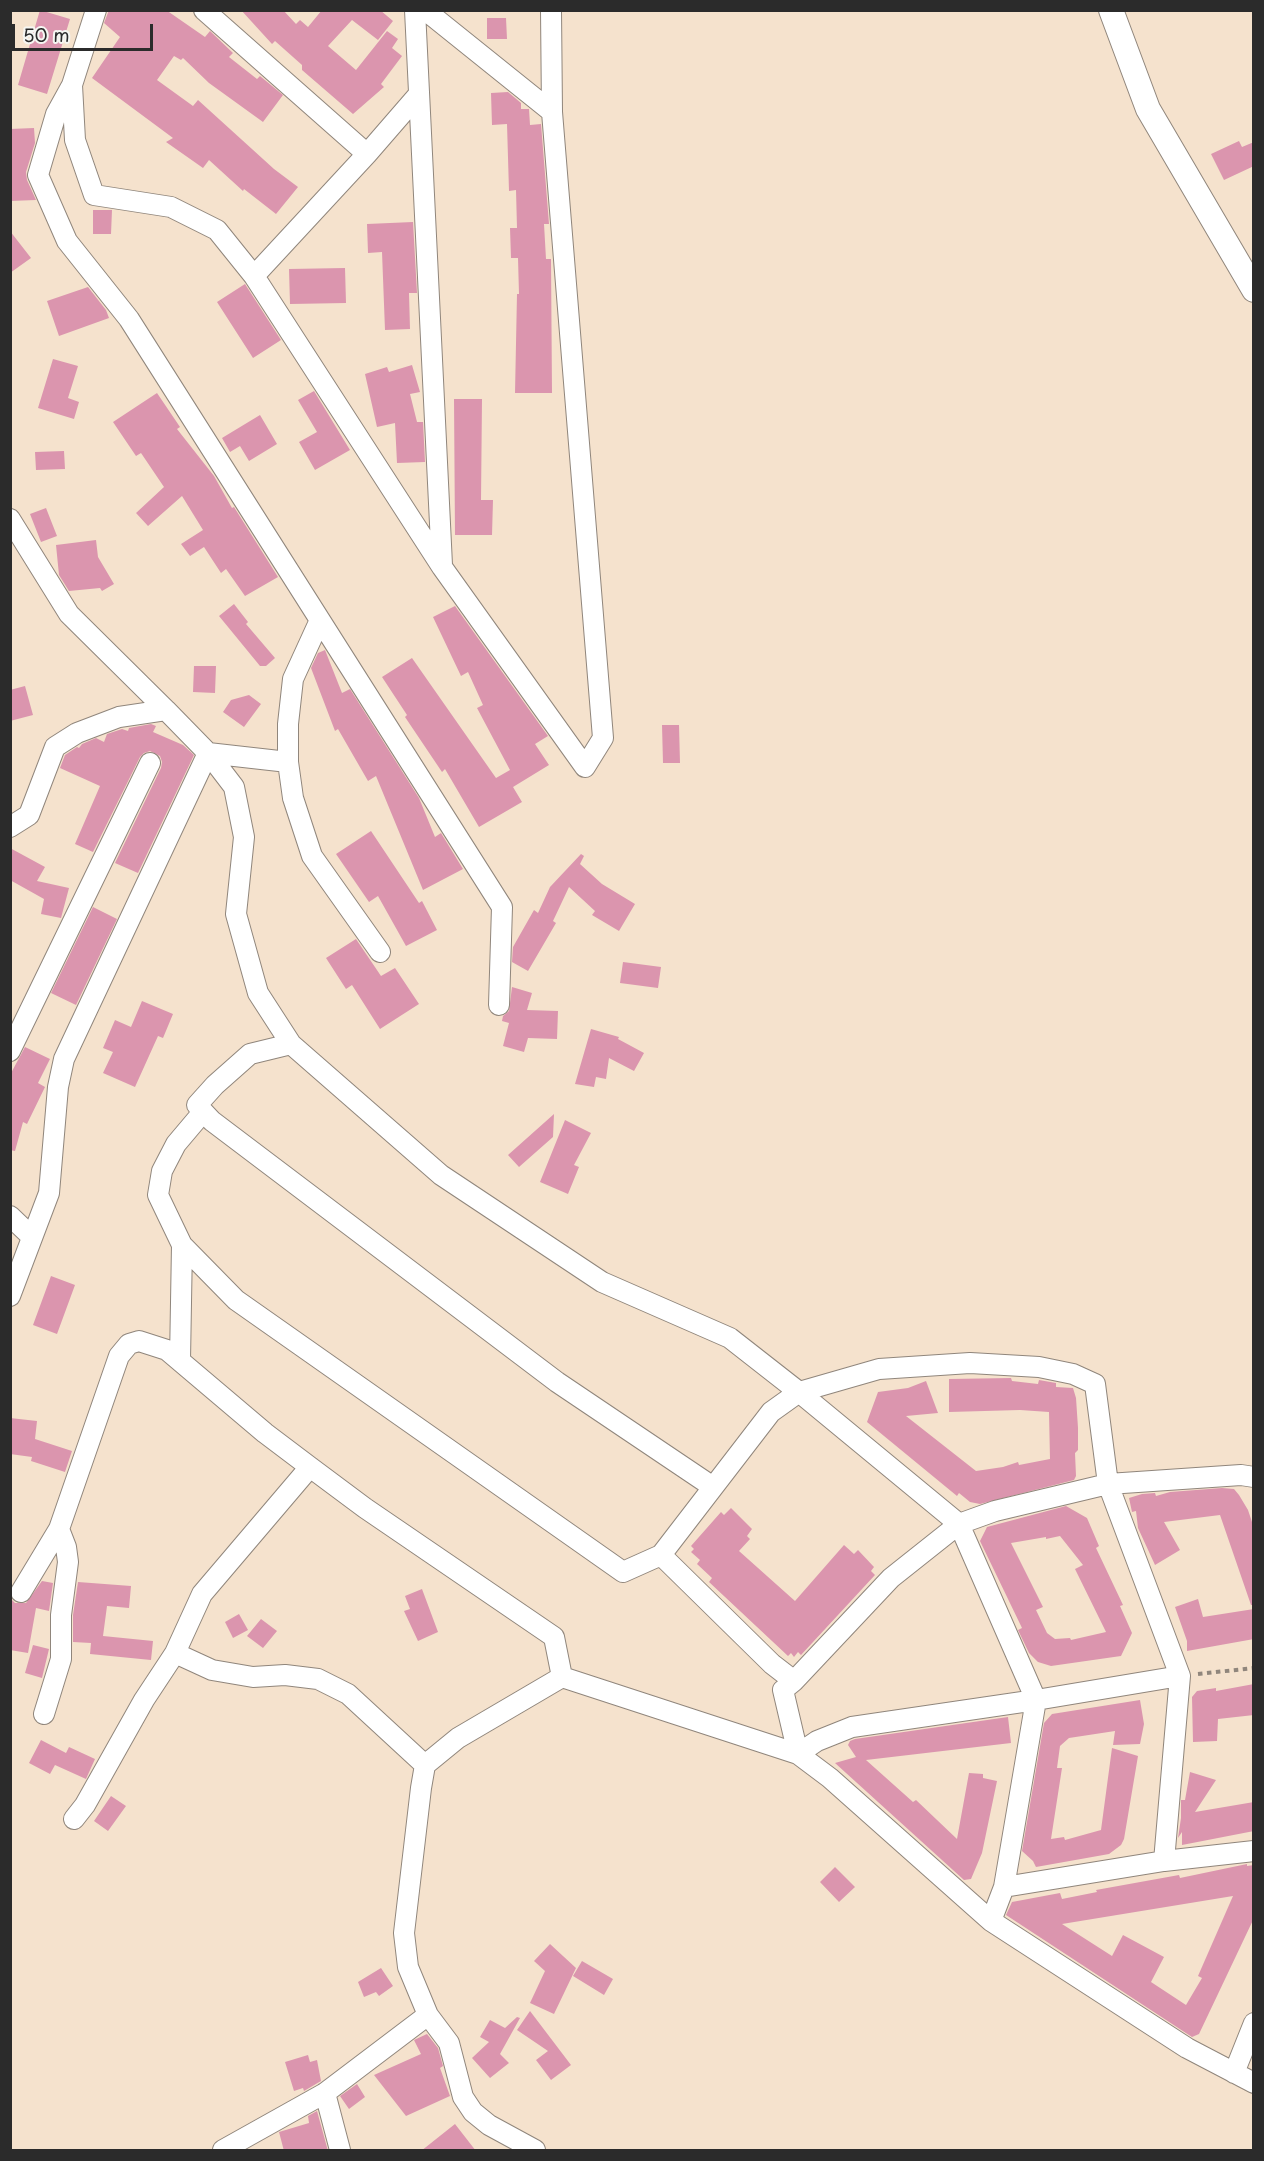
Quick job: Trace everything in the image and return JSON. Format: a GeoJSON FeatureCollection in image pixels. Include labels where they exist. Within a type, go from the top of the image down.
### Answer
{"type":"FeatureCollection","features":[{"type":"Feature","properties":{"kind":"main road"},"geometry":{"type":"LineString","coordinates":[[1111,10],[1148,109],[1254,290]]}},
{"type":"Feature","properties":{"kind":"street"},"geometry":{"type":"LineString","coordinates":[[96,10],[72,85],[56,114],[38,175],[67,241],[129,319],[502,907],[499,1005]]}},
{"type":"Feature","properties":{"kind":"street"},"geometry":{"type":"LineString","coordinates":[[204,10],[367,154]]}},
{"type":"Feature","properties":{"kind":"street"},"geometry":{"type":"LineString","coordinates":[[415,10],[442,567]]}},
{"type":"Feature","properties":{"kind":"street"},"geometry":{"type":"LineString","coordinates":[[425,10],[552,112]]}},
{"type":"Feature","properties":{"kind":"street"},"geometry":{"type":"LineString","coordinates":[[72,85],[75,140],[94,195],[171,207],[217,230],[254,276],[442,567],[585,767],[603,738],[552,112],[551,10]]}},
{"type":"Feature","properties":{"kind":"street"},"geometry":{"type":"LineString","coordinates":[[254,276],[419,94]]}},
{"type":"Feature","properties":{"kind":"street"},"geometry":{"type":"LineString","coordinates":[[10,519],[69,614],[208,753],[234,787],[244,837],[236,914],[258,993],[291,1044],[441,1175],[602,1282],[730,1338],[800,1392],[959,1524],[1036,1700],[1004,1887],[991,1921]]}},
{"type":"Feature","properties":{"kind":"street"},"geometry":{"type":"LineString","coordinates":[[320,620],[293,679],[288,724],[288,762],[293,798],[312,856],[380,952]]}},
{"type":"Feature","properties":{"kind":"street"},"geometry":{"type":"LineString","coordinates":[[10,827],[29,815],[55,747],[77,733],[119,717],[166,710]]}},
{"type":"Feature","properties":{"kind":"street"},"geometry":{"type":"LineString","coordinates":[[208,753],[288,762]]}},
{"type":"Feature","properties":{"kind":"street"},"geometry":{"type":"LineString","coordinates":[[10,1296],[49,1193],[58,1087],[64,1059],[208,753]]}},
{"type":"Feature","properties":{"kind":"street"},"geometry":{"type":"LineString","coordinates":[[10,1051],[150,763]]}},
{"type":"Feature","properties":{"kind":"street"},"geometry":{"type":"LineString","coordinates":[[291,1044],[250,1054],[214,1085],[197,1105],[212,1121],[557,1382],[713,1487]]}},
{"type":"Feature","properties":{"kind":"street"},"geometry":{"type":"LineString","coordinates":[[203,1112],[170,1153],[162,1171],[158,1195],[182,1245],[236,1300],[623,1572],[661,1555],[771,1412],[800,1392],[879,1369],[970,1363],[1039,1366],[1073,1374],[1095,1384],[1108,1484],[1180,1676],[1164,1861]]}},
{"type":"Feature","properties":{"kind":"street"},"geometry":{"type":"LineString","coordinates":[[10,1216],[32,1237]]}},
{"type":"Feature","properties":{"kind":"street"},"geometry":{"type":"LineString","coordinates":[[180,1360],[182,1245]]}},
{"type":"Feature","properties":{"kind":"street"},"geometry":{"type":"LineString","coordinates":[[21,1592],[58,1529],[119,1356],[129,1344],[139,1341],[167,1350],[265,1433],[365,1508],[554,1637],[562,1677]]}},
{"type":"Feature","properties":{"kind":"street"},"geometry":{"type":"LineString","coordinates":[[74,1819],[85,1804],[144,1700],[175,1653],[202,1594],[310,1467]]}},
{"type":"Feature","properties":{"kind":"street"},"geometry":{"type":"LineString","coordinates":[[798,1754],[783,1690],[891,1578],[959,1524],[995,1511],[1108,1484],[1241,1475],[1254,1477]]}},
{"type":"Feature","properties":{"kind":"street"},"geometry":{"type":"LineString","coordinates":[[44,1714],[61,1659],[61,1615],[68,1562],[66,1547],[58,1529]]}},
{"type":"Feature","properties":{"kind":"street"},"geometry":{"type":"LineString","coordinates":[[661,1555],[772,1664],[794,1681]]}},
{"type":"Feature","properties":{"kind":"street"},"geometry":{"type":"LineString","coordinates":[[175,1653],[212,1670],[243,1676],[318,1679],[348,1694],[425,1765]]}},
{"type":"Feature","properties":{"kind":"street"},"geometry":{"type":"LineString","coordinates":[[798,1754],[817,1741],[852,1727],[1180,1676]]}},
{"type":"Feature","properties":{"kind":"street"},"geometry":{"type":"LineString","coordinates":[[535,2151],[489,2125],[473,2112],[463,2097],[450,2043],[429,2014],[408,1967],[404,1933],[425,1765],[458,1738],[562,1677],[798,1754],[830,1778],[991,1921],[1187,2048],[1254,2083]]}},
{"type":"Feature","properties":{"kind":"street"},"geometry":{"type":"LineString","coordinates":[[1004,1887],[1164,1861],[1254,1851]]}},
{"type":"Feature","properties":{"kind":"street"},"geometry":{"type":"LineString","coordinates":[[223,2151],[325,2093],[429,2014]]}},
{"type":"Feature","properties":{"kind":"street"},"geometry":{"type":"LineString","coordinates":[[1234,2073],[1254,2023]]}},
{"type":"Feature","properties":{"kind":"street"},"geometry":{"type":"LineString","coordinates":[[325,2093],[339,2151]]}},
{"type":"Feature","properties":{"kind":"path"},"geometry":{"type":"LineString","coordinates":[[1180,1676],[1254,1668]]}},
{"type":"Feature","properties":{"kind":"building"},"geometry":{"type":"Polygon","coordinates":[[[40,10],[70,19],[47,94],[18,85],[40,10]]]}},
{"type":"Feature","properties":{"kind":"building"},"geometry":{"type":"Polygon","coordinates":[[[109,10],[166,10],[205,37],[210,31],[233,53],[229,57],[257,79],[260,76],[283,95],[263,122],[209,83],[183,58],[181,60],[174,56],[157,80],[193,106],[198,100],[274,169],[298,187],[276,214],[244,189],[243,191],[209,160],[203,168],[166,142],[173,138],[92,78],[120,37],[104,23],[109,10]]]}},
{"type":"Feature","properties":{"kind":"building"},"geometry":{"type":"Polygon","coordinates":[[[241,10],[283,10],[296,24],[300,20],[308,27],[322,10],[380,10],[393,21],[378,40],[352,20],[328,46],[356,70],[387,31],[398,39],[392,48],[402,56],[381,84],[384,87],[353,114],[302,70],[302,65],[275,41],[272,44],[241,10]]]}},
{"type":"Feature","properties":{"kind":"building"},"geometry":{"type":"Polygon","coordinates":[[[487,18],[506,18],[507,39],[487,39],[487,18]]]}},
{"type":"Feature","properties":{"kind":"building"},"geometry":{"type":"Polygon","coordinates":[[[508,92],[521,103],[521,109],[529,109],[530,125],[541,124],[549,224],[544,224],[546,259],[551,259],[552,393],[515,393],[518,258],[511,258],[510,228],[517,228],[516,190],[509,191],[507,124],[492,125],[491,93],[508,92]]]}},
{"type":"Feature","properties":{"kind":"building"},"geometry":{"type":"Polygon","coordinates":[[[34,128],[35,143],[26,172],[36,200],[10,201],[10,129],[34,128]]]}},
{"type":"Feature","properties":{"kind":"building"},"geometry":{"type":"Polygon","coordinates":[[[1239,141],[1242,147],[1254,142],[1254,166],[1224,180],[1211,154],[1239,141]]]}},
{"type":"Feature","properties":{"kind":"building"},"geometry":{"type":"Polygon","coordinates":[[[93,210],[112,210],[111,234],[93,234],[93,210]]]}},
{"type":"Feature","properties":{"kind":"building"},"geometry":{"type":"Polygon","coordinates":[[[413,222],[417,293],[409,293],[410,329],[385,330],[382,252],[368,253],[367,224],[413,222]]]}},
{"type":"Feature","properties":{"kind":"building"},"geometry":{"type":"Polygon","coordinates":[[[10,231],[31,258],[10,273],[10,231]]]}},
{"type":"Feature","properties":{"kind":"building"},"geometry":{"type":"Polygon","coordinates":[[[345,268],[346,303],[290,304],[289,269],[345,268]]]}},
{"type":"Feature","properties":{"kind":"building"},"geometry":{"type":"Polygon","coordinates":[[[245,284],[281,340],[253,358],[217,302],[245,284]]]}},
{"type":"Feature","properties":{"kind":"building"},"geometry":{"type":"Polygon","coordinates":[[[88,287],[106,310],[109,318],[59,336],[47,301],[88,287]]]}},
{"type":"Feature","properties":{"kind":"building"},"geometry":{"type":"Polygon","coordinates":[[[53,359],[78,366],[68,398],[79,402],[74,419],[38,408],[53,359]]]}},
{"type":"Feature","properties":{"kind":"building"},"geometry":{"type":"Polygon","coordinates":[[[412,365],[420,392],[410,394],[417,422],[423,422],[425,462],[397,463],[395,423],[377,427],[365,374],[387,367],[389,372],[412,365]]]}},
{"type":"Feature","properties":{"kind":"building"},"geometry":{"type":"Polygon","coordinates":[[[314,391],[350,450],[315,470],[299,442],[317,432],[298,400],[314,391]]]}},
{"type":"Feature","properties":{"kind":"building"},"geometry":{"type":"Polygon","coordinates":[[[157,393],[180,427],[177,429],[214,476],[232,508],[234,507],[278,577],[245,596],[226,569],[221,573],[204,547],[190,556],[181,544],[203,530],[182,496],[148,526],[136,513],[164,487],[141,453],[136,456],[113,422],[157,393]]]}},
{"type":"Feature","properties":{"kind":"building"},"geometry":{"type":"Polygon","coordinates":[[[454,399],[482,399],[481,500],[493,500],[492,535],[455,535],[454,399]]]}},
{"type":"Feature","properties":{"kind":"building"},"geometry":{"type":"Polygon","coordinates":[[[260,415],[277,444],[249,461],[240,446],[230,452],[222,438],[260,415]]]}},
{"type":"Feature","properties":{"kind":"building"},"geometry":{"type":"Polygon","coordinates":[[[64,451],[65,469],[36,470],[35,452],[64,451]]]}},
{"type":"Feature","properties":{"kind":"building"},"geometry":{"type":"Polygon","coordinates":[[[46,508],[57,536],[41,542],[30,514],[46,508]]]}},
{"type":"Feature","properties":{"kind":"building"},"geometry":{"type":"Polygon","coordinates":[[[96,540],[98,557],[114,584],[102,591],[100,588],[69,591],[59,575],[56,545],[96,540]]]}},
{"type":"Feature","properties":{"kind":"building"},"geometry":{"type":"Polygon","coordinates":[[[234,604],[248,622],[246,624],[275,658],[266,666],[260,666],[219,616],[234,604]]]}},
{"type":"Feature","properties":{"kind":"building"},"geometry":{"type":"Polygon","coordinates":[[[455,606],[548,736],[535,744],[549,765],[513,787],[522,802],[479,827],[445,769],[442,772],[405,717],[407,715],[382,677],[412,658],[496,778],[510,770],[477,708],[483,705],[468,672],[461,676],[433,617],[455,606]]]}},
{"type":"Feature","properties":{"kind":"building"},"geometry":{"type":"Polygon","coordinates":[[[325,650],[342,693],[350,689],[419,798],[435,837],[441,833],[463,869],[423,890],[376,776],[368,781],[338,729],[335,731],[311,668],[318,653],[325,650]]]}},
{"type":"Feature","properties":{"kind":"building"},"geometry":{"type":"Polygon","coordinates":[[[194,666],[216,666],[215,693],[193,692],[194,666]]]}},
{"type":"Feature","properties":{"kind":"building"},"geometry":{"type":"Polygon","coordinates":[[[25,686],[33,715],[10,721],[10,690],[25,686]]]}},
{"type":"Feature","properties":{"kind":"building"},"geometry":{"type":"Polygon","coordinates":[[[249,695],[261,704],[244,727],[223,712],[231,700],[249,695]]]}},
{"type":"Feature","properties":{"kind":"building"},"geometry":{"type":"Polygon","coordinates":[[[151,724],[156,726],[153,732],[183,745],[194,755],[138,873],[115,863],[161,768],[160,756],[150,751],[140,757],[93,852],[75,844],[100,786],[60,768],[65,755],[82,744],[96,738],[104,742],[107,734],[151,724]]]}},
{"type":"Feature","properties":{"kind":"building"},"geometry":{"type":"Polygon","coordinates":[[[662,725],[679,725],[680,763],[663,763],[662,725]]]}},
{"type":"Feature","properties":{"kind":"building"},"geometry":{"type":"Polygon","coordinates":[[[371,831],[419,903],[422,901],[437,930],[406,946],[378,896],[369,902],[336,854],[371,831]]]}},
{"type":"Feature","properties":{"kind":"building"},"geometry":{"type":"Polygon","coordinates":[[[10,848],[45,867],[37,881],[69,888],[61,918],[41,914],[44,899],[10,880],[10,848]]]}},
{"type":"Feature","properties":{"kind":"building"},"geometry":{"type":"Polygon","coordinates":[[[581,854],[584,856],[580,864],[602,884],[635,904],[619,931],[592,915],[595,911],[569,887],[553,921],[556,923],[528,971],[512,962],[513,947],[534,910],[538,913],[550,887],[581,854]]]}},
{"type":"Feature","properties":{"kind":"building"},"geometry":{"type":"Polygon","coordinates":[[[93,907],[117,919],[76,1005],[51,993],[93,907]]]}},
{"type":"Feature","properties":{"kind":"building"},"geometry":{"type":"Polygon","coordinates":[[[356,939],[381,976],[395,968],[419,1004],[380,1029],[352,985],[346,989],[326,958],[356,939]]]}},
{"type":"Feature","properties":{"kind":"building"},"geometry":{"type":"Polygon","coordinates":[[[623,962],[661,967],[658,988],[620,983],[623,962]]]}},
{"type":"Feature","properties":{"kind":"building"},"geometry":{"type":"Polygon","coordinates":[[[512,987],[532,993],[527,1010],[558,1011],[557,1039],[528,1038],[524,1052],[503,1046],[509,1023],[502,1021],[503,1016],[509,1011],[512,987]]]}},
{"type":"Feature","properties":{"kind":"building"},"geometry":{"type":"Polygon","coordinates":[[[142,1001],[173,1014],[163,1038],[158,1036],[135,1087],[103,1073],[113,1052],[103,1048],[115,1020],[131,1027],[142,1001]]]}},
{"type":"Feature","properties":{"kind":"building"},"geometry":{"type":"Polygon","coordinates":[[[591,1029],[619,1037],[618,1039],[644,1053],[634,1071],[609,1058],[606,1079],[596,1077],[594,1087],[575,1084],[591,1029]]]}},
{"type":"Feature","properties":{"kind":"building"},"geometry":{"type":"Polygon","coordinates":[[[25,1047],[50,1059],[38,1083],[45,1087],[27,1124],[23,1122],[15,1151],[10,1150],[10,1075],[25,1047]]]}},
{"type":"Feature","properties":{"kind":"building"},"geometry":{"type":"Polygon","coordinates":[[[554,1114],[553,1137],[519,1167],[508,1155],[554,1114]]]}},
{"type":"Feature","properties":{"kind":"building"},"geometry":{"type":"Polygon","coordinates":[[[565,1120],[591,1133],[574,1165],[579,1167],[568,1194],[540,1182],[565,1120]]]}},
{"type":"Feature","properties":{"kind":"building"},"geometry":{"type":"Polygon","coordinates":[[[51,1276],[75,1285],[57,1334],[33,1325],[51,1276]]]}},
{"type":"Feature","properties":{"kind":"building"},"geometry":{"type":"Polygon","coordinates":[[[1011,1378],[1012,1381],[1038,1384],[1039,1380],[1056,1383],[1056,1387],[1073,1388],[1078,1428],[1074,1480],[980,1504],[970,1502],[959,1493],[957,1496],[867,1422],[878,1392],[908,1388],[926,1381],[938,1413],[906,1416],[976,1471],[1018,1462],[1019,1465],[1050,1459],[1049,1412],[1020,1410],[949,1412],[949,1379],[1011,1378]]]}},
{"type":"Feature","properties":{"kind":"building"},"geometry":{"type":"Polygon","coordinates":[[[10,1418],[37,1421],[35,1439],[72,1451],[65,1472],[31,1461],[32,1457],[10,1454],[10,1418]]]}},
{"type":"Feature","properties":{"kind":"building"},"geometry":{"type":"Polygon","coordinates":[[[1234,1489],[1239,1495],[1248,1510],[1254,1528],[1254,1605],[1251,1605],[1220,1515],[1164,1522],[1180,1550],[1155,1565],[1138,1528],[1136,1511],[1132,1512],[1129,1498],[1142,1494],[1155,1493],[1156,1496],[1170,1492],[1234,1489]]]}},
{"type":"Feature","properties":{"kind":"building"},"geometry":{"type":"Polygon","coordinates":[[[1066,1506],[1087,1518],[1099,1546],[1096,1548],[1123,1605],[1120,1606],[1132,1633],[1121,1656],[1051,1666],[1038,1662],[1029,1653],[1018,1630],[1022,1628],[980,1541],[987,1527],[1066,1506]],[[1060,1536],[1011,1543],[1043,1607],[1036,1610],[1047,1633],[1055,1639],[1070,1638],[1071,1640],[1106,1632],[1075,1569],[1083,1565],[1060,1536]]]}},
{"type":"Feature","properties":{"kind":"building"},"geometry":{"type":"Polygon","coordinates":[[[731,1508],[752,1529],[747,1536],[750,1539],[739,1551],[795,1601],[844,1545],[854,1554],[858,1550],[874,1567],[871,1571],[875,1575],[801,1655],[798,1652],[794,1657],[791,1653],[788,1656],[709,1582],[712,1578],[697,1564],[700,1560],[691,1552],[694,1549],[691,1546],[721,1512],[724,1515],[731,1508]]]}},
{"type":"Feature","properties":{"kind":"building"},"geometry":{"type":"Polygon","coordinates":[[[42,1581],[53,1583],[49,1611],[36,1608],[28,1653],[10,1650],[10,1598],[15,1603],[26,1603],[42,1581]]]}},
{"type":"Feature","properties":{"kind":"building"},"geometry":{"type":"Polygon","coordinates":[[[78,1582],[131,1586],[129,1608],[107,1606],[103,1636],[153,1641],[151,1660],[90,1654],[91,1643],[73,1642],[73,1615],[78,1582]]]}},
{"type":"Feature","properties":{"kind":"building"},"geometry":{"type":"Polygon","coordinates":[[[422,1589],[438,1632],[418,1641],[404,1611],[410,1609],[405,1596],[422,1589]]]}},
{"type":"Feature","properties":{"kind":"building"},"geometry":{"type":"Polygon","coordinates":[[[1198,1599],[1203,1617],[1254,1609],[1254,1639],[1187,1651],[1187,1641],[1175,1607],[1198,1599]]]}},
{"type":"Feature","properties":{"kind":"building"},"geometry":{"type":"Polygon","coordinates":[[[239,1614],[248,1630],[233,1638],[225,1622],[239,1614]]]}},
{"type":"Feature","properties":{"kind":"building"},"geometry":{"type":"Polygon","coordinates":[[[261,1619],[277,1631],[263,1648],[247,1636],[261,1619]]]}},
{"type":"Feature","properties":{"kind":"building"},"geometry":{"type":"Polygon","coordinates":[[[33,1645],[49,1649],[42,1678],[25,1673],[33,1645]]]}},
{"type":"Feature","properties":{"kind":"building"},"geometry":{"type":"Polygon","coordinates":[[[1254,1684],[1254,1715],[1218,1719],[1217,1741],[1193,1742],[1192,1697],[1197,1691],[1216,1688],[1216,1691],[1254,1684]]]}},
{"type":"Feature","properties":{"kind":"building"},"geometry":{"type":"Polygon","coordinates":[[[1140,1700],[1144,1724],[1140,1744],[1113,1745],[1115,1731],[1069,1738],[1060,1746],[1057,1768],[1062,1768],[1051,1839],[1064,1837],[1065,1840],[1101,1830],[1112,1748],[1138,1756],[1124,1839],[1121,1845],[1109,1854],[1036,1867],[1022,1851],[1044,1723],[1052,1714],[1140,1700]]]}},
{"type":"Feature","properties":{"kind":"building"},"geometry":{"type":"Polygon","coordinates":[[[1008,1717],[1011,1743],[866,1760],[913,1802],[916,1800],[957,1839],[969,1773],[983,1774],[983,1778],[997,1781],[982,1853],[971,1879],[964,1880],[835,1763],[856,1757],[848,1745],[855,1739],[1008,1717]]]}},
{"type":"Feature","properties":{"kind":"building"},"geometry":{"type":"Polygon","coordinates":[[[41,1740],[66,1753],[69,1747],[95,1759],[86,1779],[55,1765],[50,1774],[29,1763],[41,1740]]]}},
{"type":"Feature","properties":{"kind":"building"},"geometry":{"type":"Polygon","coordinates":[[[1190,1772],[1216,1780],[1195,1812],[1254,1802],[1254,1831],[1182,1845],[1182,1832],[1178,1838],[1181,1800],[1185,1800],[1190,1772]]]}},
{"type":"Feature","properties":{"kind":"building"},"geometry":{"type":"Polygon","coordinates":[[[111,1796],[126,1806],[108,1831],[94,1821],[111,1796]]]}},
{"type":"Feature","properties":{"kind":"building"},"geometry":{"type":"Polygon","coordinates":[[[1247,1864],[1247,1866],[1254,1865],[1254,1918],[1199,2034],[1192,2037],[1006,1915],[1012,1902],[1060,1893],[1062,1899],[1097,1892],[1096,1890],[1179,1875],[1180,1878],[1247,1864]],[[1233,1896],[1062,1924],[1112,1956],[1123,1935],[1164,1957],[1151,1982],[1186,2005],[1202,1978],[1198,1976],[1233,1896]]]}},
{"type":"Feature","properties":{"kind":"building"},"geometry":{"type":"Polygon","coordinates":[[[835,1867],[855,1887],[839,1902],[820,1882],[835,1867]]]}},
{"type":"Feature","properties":{"kind":"building"},"geometry":{"type":"Polygon","coordinates":[[[550,1944],[576,1968],[554,2014],[530,2003],[545,1971],[534,1961],[550,1944]]]}},
{"type":"Feature","properties":{"kind":"building"},"geometry":{"type":"Polygon","coordinates":[[[582,1961],[613,1979],[604,1995],[573,1976],[582,1961]]]}},
{"type":"Feature","properties":{"kind":"building"},"geometry":{"type":"Polygon","coordinates":[[[381,1968],[393,1986],[379,1996],[376,1992],[364,1997],[358,1982],[381,1968]]]}},
{"type":"Feature","properties":{"kind":"building"},"geometry":{"type":"Polygon","coordinates":[[[530,2011],[571,2065],[551,2080],[536,2060],[548,2051],[517,2030],[530,2011]]]}},
{"type":"Feature","properties":{"kind":"building"},"geometry":{"type":"Polygon","coordinates":[[[517,2017],[520,2018],[500,2054],[509,2063],[490,2078],[472,2058],[489,2042],[480,2037],[490,2020],[505,2028],[517,2017]]]}},
{"type":"Feature","properties":{"kind":"building"},"geometry":{"type":"Polygon","coordinates":[[[427,2034],[438,2048],[443,2066],[440,2068],[450,2096],[406,2116],[374,2075],[421,2054],[414,2040],[427,2034]]]}},
{"type":"Feature","properties":{"kind":"building"},"geometry":{"type":"Polygon","coordinates":[[[308,2055],[310,2062],[317,2060],[321,2081],[304,2091],[303,2088],[294,2091],[285,2062],[308,2055]]]}},
{"type":"Feature","properties":{"kind":"building"},"geometry":{"type":"Polygon","coordinates":[[[357,2084],[365,2097],[349,2109],[340,2096],[357,2084]]]}},
{"type":"Feature","properties":{"kind":"building"},"geometry":{"type":"Polygon","coordinates":[[[317,2111],[328,2151],[284,2151],[279,2132],[309,2123],[308,2116],[317,2111]]]}},
{"type":"Feature","properties":{"kind":"building"},"geometry":{"type":"Polygon","coordinates":[[[455,2124],[476,2151],[421,2151],[455,2124]]]}}]}
